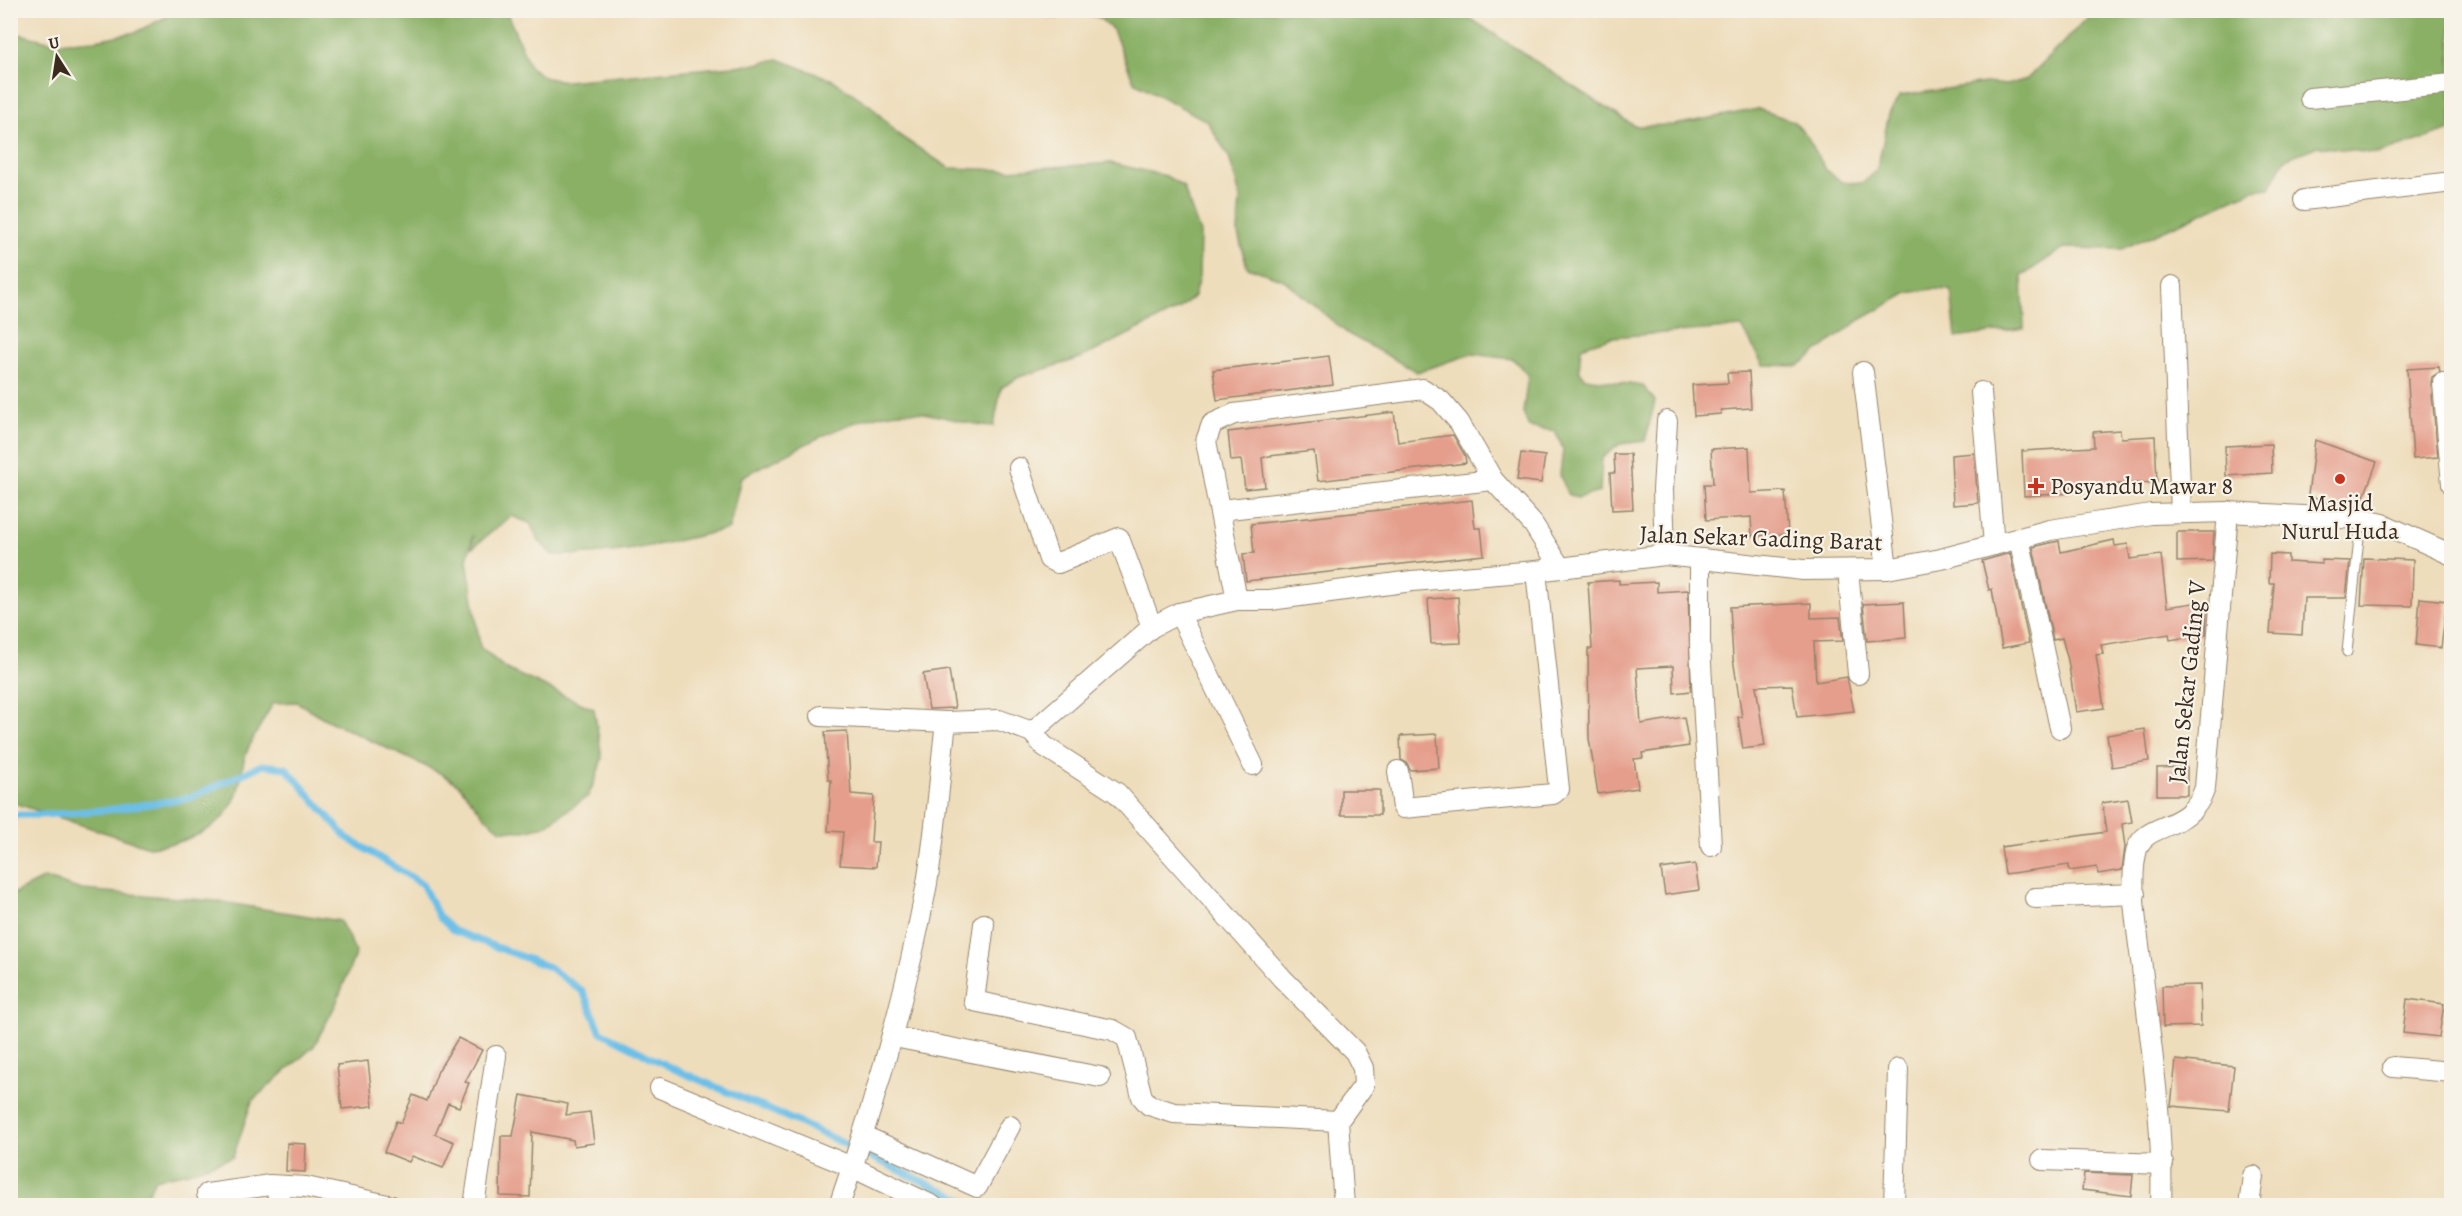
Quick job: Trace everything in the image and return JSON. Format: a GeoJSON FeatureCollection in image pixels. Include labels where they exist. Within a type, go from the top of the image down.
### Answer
{"type":"FeatureCollection","features":[{"type":"Feature","properties":{"kind":"street"},"geometry":{"type":"LineString","coordinates":[[2310,98],[2451,84]]}},
{"type":"Feature","properties":{"kind":"street"},"geometry":{"type":"LineString","coordinates":[[2304,200],[2451,182]]}},
{"type":"Feature","properties":{"kind":"street"},"geometry":{"type":"LineString","coordinates":[[2172,286],[2181,513]]}},
{"type":"Feature","properties":{"kind":"street"},"geometry":{"type":"LineString","coordinates":[[1863,372],[1887,569]]}},
{"type":"Feature","properties":{"kind":"street"},"geometry":{"type":"LineString","coordinates":[[2443,383],[2451,484]]}},
{"type":"Feature","properties":{"kind":"street"},"geometry":{"type":"LineString","coordinates":[[1237,600],[1206,441],[1212,424],[1234,414],[1423,389],[1442,401],[1459,422],[1493,480],[1533,524],[1560,567]]}},
{"type":"Feature","properties":{"kind":"street"},"geometry":{"type":"LineString","coordinates":[[1981,392],[1994,544]]}},
{"type":"Feature","properties":{"kind":"street"},"geometry":{"type":"LineString","coordinates":[[1665,555],[1663,490],[1667,422]]}},
{"type":"Feature","properties":{"kind":"street"},"geometry":{"type":"LineString","coordinates":[[1020,468],[1049,559],[1058,563],[1119,538],[1152,627]]}},
{"type":"Feature","properties":{"kind":"street"},"geometry":{"type":"LineString","coordinates":[[1220,510],[1493,480]]}},
{"type":"Feature","properties":{"kind":"street","name":"Jalan Sekar Gading Barat"},"geometry":{"type":"LineString","coordinates":[[1032,732],[1152,627],[1179,613],[1237,600],[1270,600],[1412,581],[1536,571],[1665,555],[1803,570],[1887,569],[1916,565],[2019,538],[2120,517],[2181,513],[2228,512],[2361,519],[2383,524],[2451,555]]}},
{"type":"Feature","properties":{"kind":"street","name":"Jalan Sekar Gading V"},"geometry":{"type":"LineString","coordinates":[[2135,894],[2135,864],[2141,841],[2153,832],[2192,813],[2205,788],[2228,512]]}},
{"type":"Feature","properties":{"kind":"street"},"geometry":{"type":"LineString","coordinates":[[2019,538],[2060,728]]}},
{"type":"Feature","properties":{"kind":"street"},"geometry":{"type":"LineString","coordinates":[[1700,559],[1700,645],[1711,846]]}},
{"type":"Feature","properties":{"kind":"street"},"geometry":{"type":"LineString","coordinates":[[1848,570],[1858,674]]}},
{"type":"Feature","properties":{"kind":"street"},"geometry":{"type":"LineString","coordinates":[[1398,771],[1403,808],[1553,794],[1559,789],[1536,571]]}},
{"type":"Feature","properties":{"kind":"street"},"geometry":{"type":"LineString","coordinates":[[1179,613],[1253,765]]}},
{"type":"Feature","properties":{"kind":"street"},"geometry":{"type":"LineString","coordinates":[[821,716],[946,722],[999,720],[1032,732],[1044,746],[1117,793],[1282,978],[1355,1052],[1363,1068],[1364,1085],[1338,1121],[1344,1206]]}},
{"type":"Feature","properties":{"kind":"street"},"geometry":{"type":"LineString","coordinates":[[839,1206],[894,1037],[926,891],[946,722]]}},
{"type":"Feature","properties":{"kind":"street"},"geometry":{"type":"LineString","coordinates":[[2035,898],[2135,894],[2161,1117],[2163,1164],[2161,1206]]}},
{"type":"Feature","properties":{"kind":"street"},"geometry":{"type":"LineString","coordinates":[[984,924],[974,1001],[1113,1030],[1127,1038],[1142,1097],[1149,1105],[1174,1113],[1338,1121]]}},
{"type":"Feature","properties":{"kind":"street"},"geometry":{"type":"LineString","coordinates":[[894,1037],[1100,1077]]}},
{"type":"Feature","properties":{"kind":"street"},"geometry":{"type":"LineString","coordinates":[[474,1206],[496,1056]]}},
{"type":"Feature","properties":{"kind":"street"},"geometry":{"type":"LineString","coordinates":[[2393,1067],[2451,1072]]}},
{"type":"Feature","properties":{"kind":"street"},"geometry":{"type":"LineString","coordinates":[[1894,1206],[1898,1069]]}},
{"type":"Feature","properties":{"kind":"street"},"geometry":{"type":"LineString","coordinates":[[660,1088],[853,1167],[933,1206]]}},
{"type":"Feature","properties":{"kind":"street"},"geometry":{"type":"LineString","coordinates":[[862,1140],[977,1187],[1010,1126]]}},
{"type":"Feature","properties":{"kind":"street"},"geometry":{"type":"LineString","coordinates":[[2042,1160],[2163,1164]]}},
{"type":"Feature","properties":{"kind":"street"},"geometry":{"type":"LineString","coordinates":[[2249,1206],[2253,1176]]}},
{"type":"Feature","properties":{"kind":"street"},"geometry":{"type":"LineString","coordinates":[[207,1194],[277,1186],[306,1187],[393,1206]]}},
{"type":"Feature","properties":{"kind":"street"},"geometry":{"type":"LineString","coordinates":[[277,1186],[279,1206]]}},
{"type":"Feature","properties":{"kind":"lane"},"geometry":{"type":"LineString","coordinates":[[2347,652],[2361,519]]}},
{"type":"Feature","properties":{"kind":"green space"},"geometry":{"type":"Polygon","coordinates":[[[188,11],[506,11],[530,67],[546,78],[566,81],[756,64],[778,59],[833,80],[871,106],[900,136],[949,168],[1008,170],[1111,163],[1166,176],[1183,186],[1200,233],[1199,277],[1194,296],[1179,309],[1081,358],[1019,377],[1001,388],[994,426],[973,424],[923,413],[892,413],[847,425],[802,446],[741,477],[729,529],[642,548],[576,555],[552,555],[539,541],[530,523],[511,516],[472,548],[473,535],[467,560],[480,647],[506,669],[594,709],[602,758],[596,778],[588,796],[545,826],[524,831],[501,830],[485,817],[459,785],[442,774],[327,720],[297,702],[273,703],[246,753],[238,792],[230,808],[212,827],[188,839],[149,847],[11,802],[11,32],[56,43],[96,40],[136,32],[170,15],[188,11]]]}},
{"type":"Feature","properties":{"kind":"green space"},"geometry":{"type":"Polygon","coordinates":[[[980,11],[1459,11],[1634,126],[1674,125],[1758,109],[1793,121],[1807,136],[1826,170],[1842,182],[1862,183],[1877,170],[1889,114],[1900,96],[1985,83],[2007,85],[2027,79],[2094,11],[2451,11],[2451,130],[2377,154],[2318,146],[2285,159],[2270,188],[2253,190],[2122,249],[2064,248],[2022,276],[2024,328],[1956,338],[1951,290],[1932,289],[1908,293],[1860,320],[1798,366],[1763,365],[1742,327],[1612,337],[1581,347],[1579,370],[1585,378],[1643,386],[1655,401],[1645,441],[1620,444],[1602,458],[1600,492],[1577,498],[1568,494],[1560,475],[1563,449],[1555,431],[1529,427],[1523,413],[1528,375],[1513,359],[1472,354],[1417,372],[1348,334],[1284,280],[1247,267],[1238,234],[1240,196],[1229,157],[1207,121],[1134,82],[1113,30],[1098,17],[1077,13],[1056,18],[1027,12],[987,13],[980,11]]]}},
{"type":"Feature","properties":{"kind":"green space"},"geometry":{"type":"Polygon","coordinates":[[[44,878],[82,890],[214,901],[340,921],[356,952],[336,1004],[314,1046],[252,1101],[233,1157],[188,1172],[155,1179],[142,1205],[11,1205],[11,895],[44,878]]]}},
{"type":"Feature","properties":{"kind":"building"},"geometry":{"type":"Polygon","coordinates":[[[1329,356],[1333,385],[1217,400],[1213,370],[1329,356]]]}},
{"type":"Feature","properties":{"kind":"building"},"geometry":{"type":"Polygon","coordinates":[[[2439,367],[2440,372],[2432,377],[2431,384],[2438,457],[2413,459],[2407,369],[2439,367]]]}},
{"type":"Feature","properties":{"kind":"building"},"geometry":{"type":"Polygon","coordinates":[[[1749,372],[1751,408],[1721,410],[1721,414],[1694,416],[1692,385],[1728,383],[1727,373],[1749,372]]]}},
{"type":"Feature","properties":{"kind":"building"},"geometry":{"type":"Polygon","coordinates":[[[1394,412],[1398,442],[1453,435],[1465,456],[1466,463],[1318,481],[1314,451],[1269,456],[1262,458],[1265,487],[1245,489],[1241,460],[1231,461],[1228,432],[1394,412]]]}},
{"type":"Feature","properties":{"kind":"building"},"geometry":{"type":"Polygon","coordinates":[[[2120,430],[2121,438],[2155,436],[2157,482],[2071,487],[2071,493],[2024,496],[2022,451],[2094,447],[2093,432],[2120,430]]]}},
{"type":"Feature","properties":{"kind":"building","name":"Masjid Nurul Huda"},"geometry":{"type":"Polygon","coordinates":[[[2315,440],[2377,462],[2360,507],[2337,506],[2308,495],[2315,440]]]}},
{"type":"Feature","properties":{"kind":"building"},"geometry":{"type":"Polygon","coordinates":[[[2271,444],[2272,473],[2226,476],[2225,446],[2271,444]]]}},
{"type":"Feature","properties":{"kind":"building"},"geometry":{"type":"Polygon","coordinates":[[[1749,447],[1751,493],[1785,491],[1788,534],[1752,536],[1751,517],[1706,520],[1704,484],[1713,484],[1711,449],[1749,447]]]}},
{"type":"Feature","properties":{"kind":"building"},"geometry":{"type":"Polygon","coordinates":[[[1521,453],[1545,456],[1541,483],[1517,480],[1521,453]]]}},
{"type":"Feature","properties":{"kind":"building"},"geometry":{"type":"Polygon","coordinates":[[[1974,453],[1978,503],[1953,505],[1951,455],[1974,453]]]}},
{"type":"Feature","properties":{"kind":"building"},"geometry":{"type":"Polygon","coordinates":[[[1614,454],[1630,454],[1633,509],[1612,510],[1610,473],[1615,473],[1614,454]]]}},
{"type":"Feature","properties":{"kind":"building"},"geometry":{"type":"Polygon","coordinates":[[[1472,500],[1475,528],[1481,528],[1484,555],[1246,581],[1243,554],[1254,553],[1251,524],[1472,500]]]}},
{"type":"Feature","properties":{"kind":"building"},"geometry":{"type":"Polygon","coordinates":[[[2177,532],[2214,532],[2212,561],[2177,562],[2177,532]]]}},
{"type":"Feature","properties":{"kind":"building"},"geometry":{"type":"Polygon","coordinates":[[[2114,540],[2115,546],[2128,544],[2130,559],[2161,555],[2167,607],[2207,601],[2206,634],[2170,640],[2169,634],[2101,645],[2103,654],[2096,655],[2104,708],[2076,712],[2068,660],[2062,638],[2053,640],[2033,547],[2059,541],[2061,552],[2114,540]]]}},
{"type":"Feature","properties":{"kind":"building"},"geometry":{"type":"Polygon","coordinates":[[[2010,553],[2029,643],[2002,648],[1992,589],[1989,590],[1982,561],[2010,553]]]}},
{"type":"Feature","properties":{"kind":"building"},"geometry":{"type":"Polygon","coordinates":[[[2270,554],[2288,555],[2288,562],[2322,564],[2322,560],[2350,561],[2346,598],[2304,598],[2302,635],[2270,633],[2274,583],[2269,583],[2270,554]]]}},
{"type":"Feature","properties":{"kind":"building"},"geometry":{"type":"Polygon","coordinates":[[[2364,558],[2413,560],[2412,606],[2361,605],[2364,558]]]}},
{"type":"Feature","properties":{"kind":"building"},"geometry":{"type":"Polygon","coordinates":[[[1619,580],[1619,584],[1657,582],[1657,592],[1688,590],[1691,691],[1674,693],[1673,666],[1637,668],[1641,724],[1684,717],[1689,746],[1642,753],[1643,758],[1634,759],[1638,788],[1598,794],[1589,738],[1588,649],[1592,649],[1588,582],[1619,580]]]}},
{"type":"Feature","properties":{"kind":"building"},"geometry":{"type":"Polygon","coordinates":[[[1458,597],[1461,643],[1431,644],[1428,599],[1458,597]]]}},
{"type":"Feature","properties":{"kind":"building"},"geometry":{"type":"Polygon","coordinates":[[[2420,598],[2447,601],[2441,648],[2416,645],[2420,598]]]}},
{"type":"Feature","properties":{"kind":"building"},"geometry":{"type":"Polygon","coordinates":[[[1904,602],[1906,638],[1867,641],[1863,604],[1904,602]]]}},
{"type":"Feature","properties":{"kind":"building"},"geometry":{"type":"Polygon","coordinates":[[[1811,603],[1811,618],[1840,617],[1843,641],[1814,642],[1816,682],[1847,677],[1854,711],[1797,717],[1792,685],[1756,686],[1765,746],[1743,749],[1738,717],[1742,717],[1733,658],[1730,607],[1811,603]]]}},
{"type":"Feature","properties":{"kind":"building"},"geometry":{"type":"Polygon","coordinates":[[[949,670],[955,708],[929,709],[923,674],[949,670]]]}},
{"type":"Feature","properties":{"kind":"building"},"geometry":{"type":"Polygon","coordinates":[[[2145,729],[2149,761],[2112,767],[2107,735],[2145,729]]]}},
{"type":"Feature","properties":{"kind":"building"},"geometry":{"type":"Polygon","coordinates":[[[847,731],[851,794],[874,796],[871,842],[878,842],[876,867],[840,865],[843,832],[828,831],[831,780],[828,780],[825,732],[847,731]]]}},
{"type":"Feature","properties":{"kind":"building"},"geometry":{"type":"Polygon","coordinates":[[[1437,734],[1439,768],[1410,770],[1407,763],[1401,760],[1400,736],[1437,734]]]}},
{"type":"Feature","properties":{"kind":"building"},"geometry":{"type":"Polygon","coordinates":[[[2187,767],[2187,795],[2157,795],[2157,768],[2187,767]]]}},
{"type":"Feature","properties":{"kind":"building"},"geometry":{"type":"Polygon","coordinates":[[[1341,790],[1380,790],[1380,815],[1341,815],[1341,790]]]}},
{"type":"Feature","properties":{"kind":"building"},"geometry":{"type":"Polygon","coordinates":[[[2128,799],[2132,822],[2122,824],[2125,847],[2122,870],[2098,874],[2097,867],[2069,871],[2069,865],[2005,874],[2001,847],[2106,832],[2102,803],[2128,799]]]}},
{"type":"Feature","properties":{"kind":"building"},"geometry":{"type":"Polygon","coordinates":[[[1695,864],[1699,890],[1665,895],[1661,869],[1695,864]]]}},
{"type":"Feature","properties":{"kind":"building"},"geometry":{"type":"Polygon","coordinates":[[[2200,985],[2201,1026],[2163,1027],[2162,986],[2200,985]]]}},
{"type":"Feature","properties":{"kind":"building"},"geometry":{"type":"Polygon","coordinates":[[[2407,999],[2444,1004],[2439,1037],[2403,1033],[2407,999]]]}},
{"type":"Feature","properties":{"kind":"building"},"geometry":{"type":"Polygon","coordinates":[[[458,1038],[482,1050],[465,1082],[469,1083],[459,1107],[448,1103],[435,1134],[454,1142],[443,1168],[412,1156],[409,1162],[384,1152],[396,1121],[401,1123],[413,1095],[427,1101],[438,1071],[458,1038]]]}},
{"type":"Feature","properties":{"kind":"building"},"geometry":{"type":"Polygon","coordinates":[[[2176,1060],[2234,1066],[2229,1111],[2171,1106],[2176,1060]]]}},
{"type":"Feature","properties":{"kind":"building"},"geometry":{"type":"Polygon","coordinates":[[[368,1061],[373,1106],[342,1109],[337,1065],[368,1061]]]}},
{"type":"Feature","properties":{"kind":"building"},"geometry":{"type":"Polygon","coordinates":[[[521,1095],[568,1104],[566,1115],[590,1112],[594,1143],[574,1146],[573,1140],[532,1132],[530,1197],[500,1196],[501,1136],[513,1136],[521,1095]]]}},
{"type":"Feature","properties":{"kind":"building"},"geometry":{"type":"Polygon","coordinates":[[[287,1143],[306,1144],[305,1172],[286,1171],[287,1143]]]}},
{"type":"Feature","properties":{"kind":"building"},"geometry":{"type":"Polygon","coordinates":[[[2084,1173],[2133,1175],[2131,1196],[2082,1190],[2084,1173]]]}},
{"type":"Feature","properties":{"kind":"waterway"},"geometry":{"type":"LineString","coordinates":[[10,815],[44,815],[115,809],[190,798],[262,765],[286,768],[346,837],[422,884],[439,917],[454,931],[549,967],[583,992],[601,1032],[674,1069],[800,1123],[975,1206]]}},
{"type":"Feature","properties":{"kind":"place","name":"Masjid Nurul Huda"},"geometry":{"type":"Point","coordinates":[2340,479]}},
{"type":"Feature","properties":{"kind":"place","name":"Posyandu Mawar 8"},"geometry":{"type":"Point","coordinates":[2036,486]}}]}
